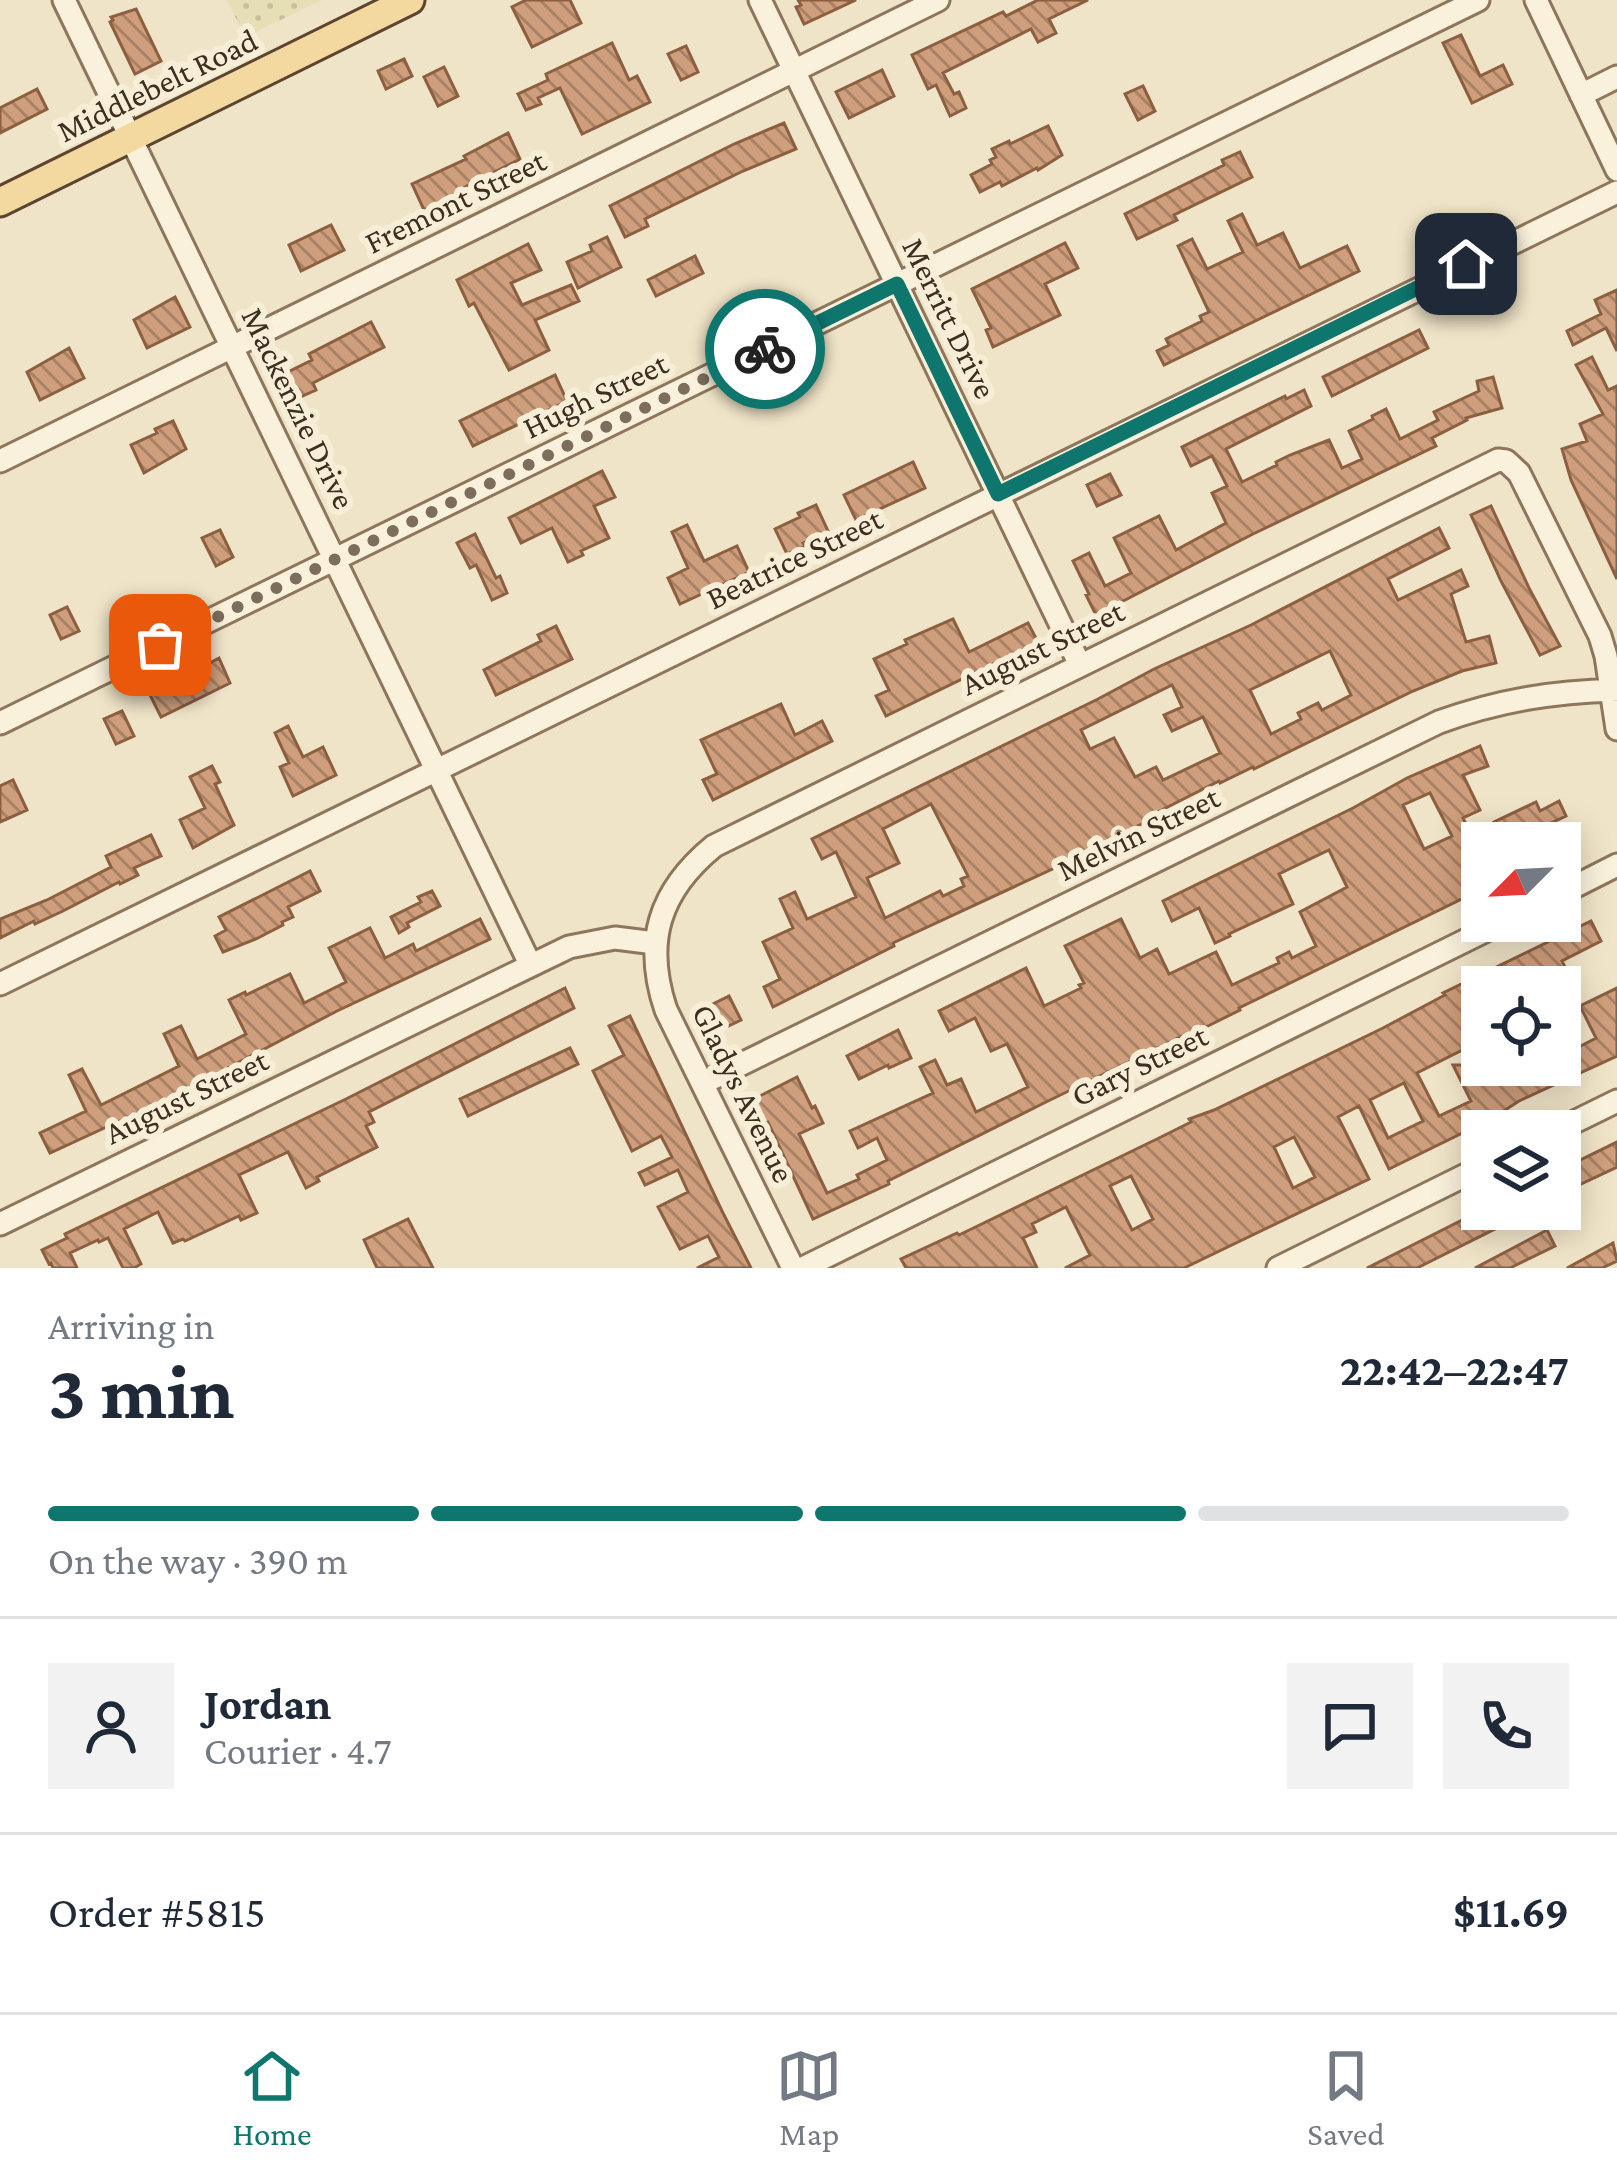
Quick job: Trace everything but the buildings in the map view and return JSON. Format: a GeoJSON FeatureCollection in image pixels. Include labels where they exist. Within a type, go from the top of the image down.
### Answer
{"type":"FeatureCollection","features":[{"type":"Feature","properties":{"kind":"main road","name":"Middlebelt Road"},"geometry":{"type":"LineString","coordinates":[[0,202],[410,0]]}},
{"type":"Feature","properties":{"kind":"street","name":"Mackenzie Drive"},"geometry":{"type":"LineString","coordinates":[[64,0],[530,964]]}},
{"type":"Feature","properties":{"kind":"street","name":"Merritt Drive"},"geometry":{"type":"LineString","coordinates":[[760,0],[1081,665]]}},
{"type":"Feature","properties":{"kind":"street","name":"Fremont Street"},"geometry":{"type":"LineString","coordinates":[[0,461],[938,0]]}},
{"type":"Feature","properties":{"kind":"street","name":"Hugh Street"},"geometry":{"type":"LineString","coordinates":[[0,723],[1478,0]]}},
{"type":"Feature","properties":{"kind":"street"},"geometry":{"type":"LineString","coordinates":[[1536,0],[1617,170]]}},
{"type":"Feature","properties":{"kind":"street"},"geometry":{"type":"LineString","coordinates":[[1581,95],[1617,77]]}},
{"type":"Feature","properties":{"kind":"street","name":"Beatrice Street"},"geometry":{"type":"LineString","coordinates":[[0,985],[1617,191]]}},
{"type":"Feature","properties":{"kind":"street","name":"August Street"},"geometry":{"type":"LineString","coordinates":[[656,943],[675,886],[715,846],[1489,464],[1506,461],[1520,473],[1600,636],[1614,690]]}},
{"type":"Feature","properties":{"kind":"street"},"geometry":{"type":"LineString","coordinates":[[1614,690],[1617,729]]}},
{"type":"Feature","properties":{"kind":"street","name":"Melvin Street"},"geometry":{"type":"LineString","coordinates":[[703,1083],[1438,722],[1518,698],[1614,690]]}},
{"type":"Feature","properties":{"kind":"street"},"geometry":{"type":"LineString","coordinates":[[1581,883],[1617,865]]}},
{"type":"Feature","properties":{"kind":"street"},"geometry":{"type":"LineString","coordinates":[[530,964],[594,940],[630,938],[656,943]]}},
{"type":"Feature","properties":{"kind":"street","name":"Gary Street"},"geometry":{"type":"LineString","coordinates":[[803,1268],[1462,942]]}},
{"type":"Feature","properties":{"kind":"street","name":"Gladys Avenue"},"geometry":{"type":"LineString","coordinates":[[656,943],[655,970],[665,1010],[794,1268]]}},
{"type":"Feature","properties":{"kind":"street","name":"August Street"},"geometry":{"type":"LineString","coordinates":[[0,1224],[530,964]]}},
{"type":"Feature","properties":{"kind":"street"},"geometry":{"type":"LineString","coordinates":[[1581,1119],[1617,1101]]}},
{"type":"Feature","properties":{"kind":"street"},"geometry":{"type":"LineString","coordinates":[[1278,1268],[1461,1178]]}},
{"type":"Feature","properties":{"kind":"shaded area"},"geometry":{"type":"Polygon","coordinates":[[[227,0],[322,0],[245,37],[227,0]]]}},
{"type":"Feature","properties":{"kind":"way so far"},"geometry":{"type":"LineString","coordinates":[[160,645],[765,349]]}},
{"type":"Feature","properties":{"kind":"route"},"geometry":{"type":"LineString","coordinates":[[765,349],[897,284],[998,494],[1466,264]]}}]}
